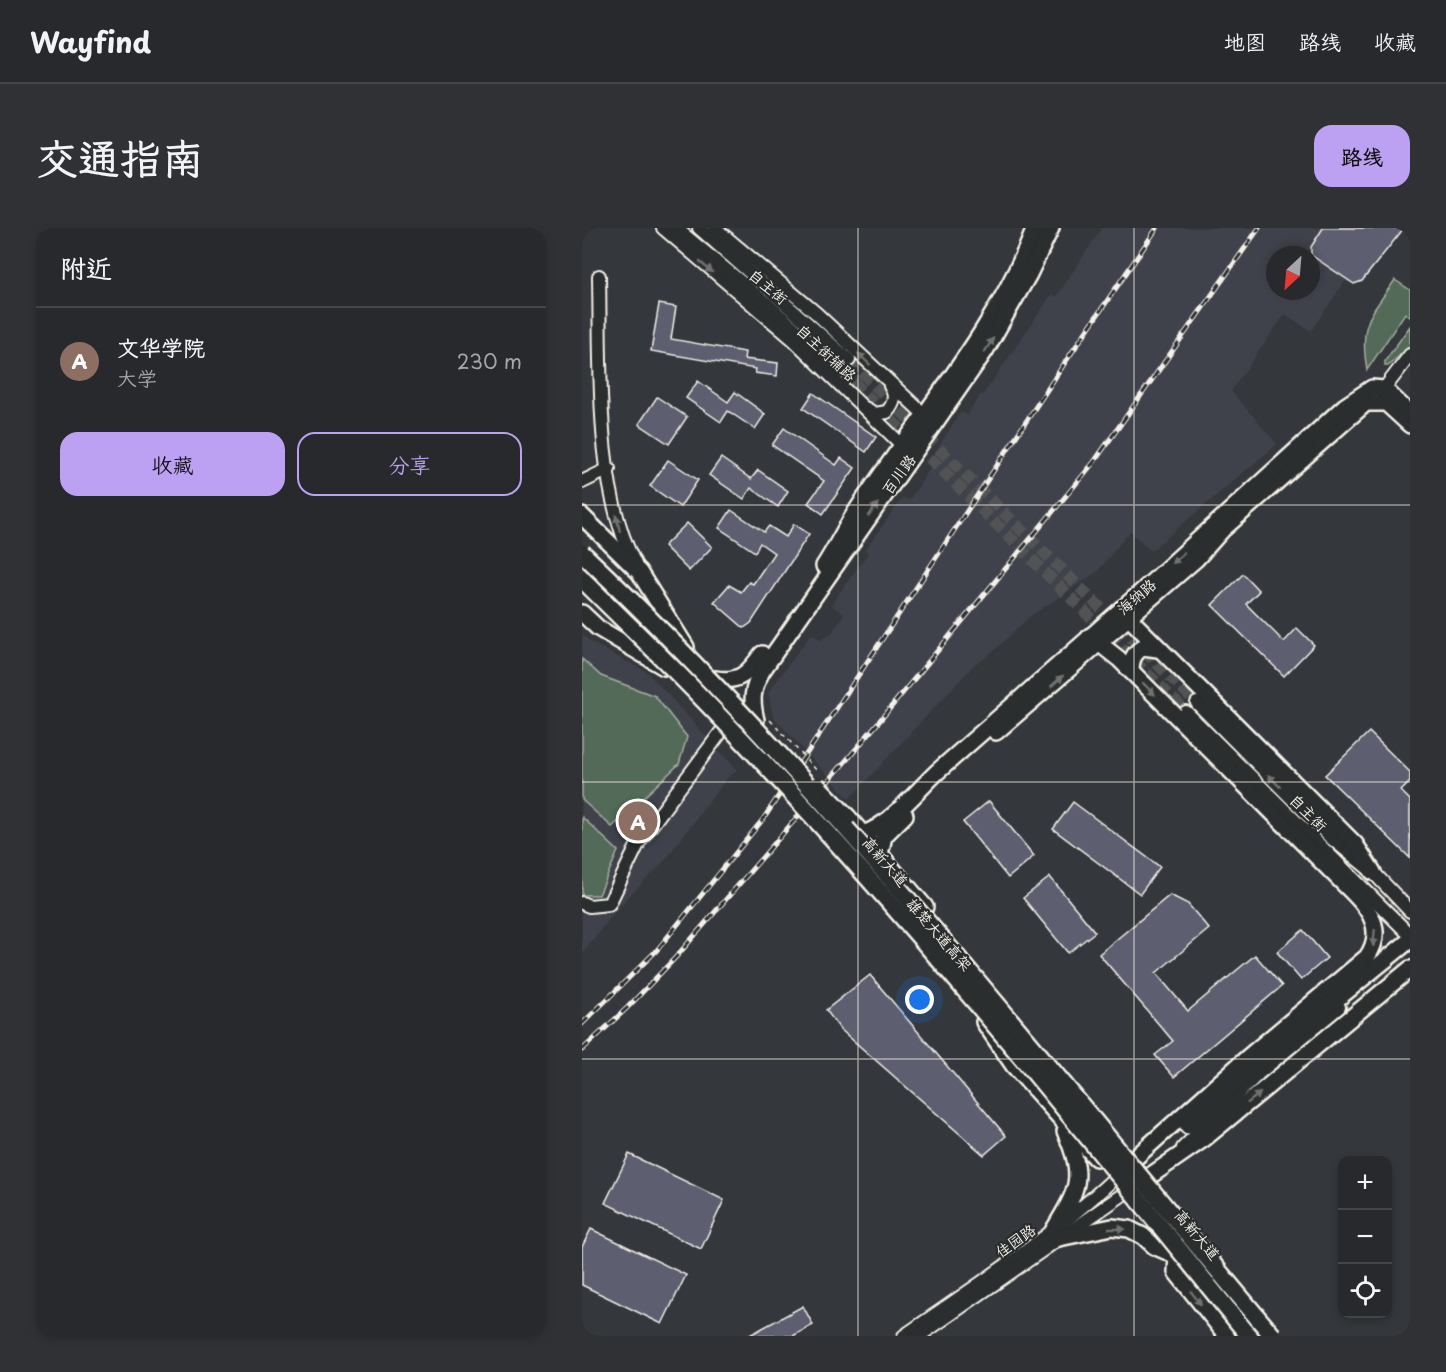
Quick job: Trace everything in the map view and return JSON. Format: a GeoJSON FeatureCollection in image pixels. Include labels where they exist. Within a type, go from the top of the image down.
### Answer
{"type":"FeatureCollection","features":[{"type":"Feature","properties":{"kind":"highway","name":"雄楚大道高架"},"geometry":{"type":"LineString","coordinates":[[582,553],[706,675],[844,824],[944,938],[1273,1336]]}},
{"type":"Feature","properties":{"kind":"highway","name":"雄楚大道高架"},"geometry":{"type":"LineString","coordinates":[[582,579],[753,752],[930,949],[1246,1336]]}},
{"type":"Feature","properties":{"kind":"highway"},"geometry":{"type":"LineString","coordinates":[[582,588],[650,646]]}},
{"type":"Feature","properties":{"kind":"main road","name":"百川路"},"geometry":{"type":"LineString","coordinates":[[930,420],[992,316],[1035,228]]}},
{"type":"Feature","properties":{"kind":"main road","name":"百川路"},"geometry":{"type":"LineString","coordinates":[[763,722],[751,702],[757,680],[908,451],[994,337],[1051,228]]}},
{"type":"Feature","properties":{"kind":"main road","name":"海纳路"},"geometry":{"type":"LineString","coordinates":[[862,834],[871,832],[906,803],[937,772],[1125,614],[1345,406],[1372,388],[1385,396]]}},
{"type":"Feature","properties":{"kind":"main road"},"geometry":{"type":"LineString","coordinates":[[1385,396],[1410,414]]}},
{"type":"Feature","properties":{"kind":"main road"},"geometry":{"type":"LineString","coordinates":[[1385,396],[1410,426]]}},
{"type":"Feature","properties":{"kind":"main road","name":"百川路"},"geometry":{"type":"LineString","coordinates":[[716,678],[729,681],[750,671],[826,564],[856,511],[908,451]]}},
{"type":"Feature","properties":{"kind":"main road"},"geometry":{"type":"LineString","coordinates":[[582,516],[639,572],[686,647]]}},
{"type":"Feature","properties":{"kind":"main road","name":"高新大道"},"geometry":{"type":"LineString","coordinates":[[582,545],[763,722],[848,817],[1006,1003],[1282,1336]]}},
{"type":"Feature","properties":{"kind":"main road"},"geometry":{"type":"LineString","coordinates":[[582,588],[664,667]]}},
{"type":"Feature","properties":{"kind":"main road"},"geometry":{"type":"LineString","coordinates":[[582,613],[598,628],[664,667]]}},
{"type":"Feature","properties":{"kind":"main road"},"geometry":{"type":"LineString","coordinates":[[1125,614],[1355,844],[1373,872]]}},
{"type":"Feature","properties":{"kind":"main road"},"geometry":{"type":"LineString","coordinates":[[1094,640],[1131,671],[1353,893],[1374,919],[1376,935],[1374,948],[1367,957],[1247,1058],[1135,1158]]}},
{"type":"Feature","properties":{"kind":"main road","name":"海纳路"},"geometry":{"type":"LineString","coordinates":[[880,854],[884,836],[1094,640]]}},
{"type":"Feature","properties":{"kind":"main road"},"geometry":{"type":"LineString","coordinates":[[1131,671],[1131,663],[1137,651],[1143,647],[1158,649]]}},
{"type":"Feature","properties":{"kind":"main road","name":"高新大道"},"geometry":{"type":"LineString","coordinates":[[664,667],[724,728],[825,839],[984,1023],[1014,1066],[1246,1336]]}},
{"type":"Feature","properties":{"kind":"main road"},"geometry":{"type":"LineString","coordinates":[[1135,1158],[1164,1147],[1267,1056],[1410,938]]}},
{"type":"Feature","properties":{"kind":"main road"},"geometry":{"type":"LineString","coordinates":[[1150,1176],[1205,1138],[1410,969]]}},
{"type":"Feature","properties":{"kind":"main road"},"geometry":{"type":"LineString","coordinates":[[984,1023],[999,1029],[1006,1027],[1009,1020],[1006,1003]]}},
{"type":"Feature","properties":{"kind":"main road"},"geometry":{"type":"LineString","coordinates":[[1056,1234],[1074,1193],[1077,1177],[1077,1161],[1060,1120]]}},
{"type":"Feature","properties":{"kind":"main road"},"geometry":{"type":"LineString","coordinates":[[1056,1234],[1113,1227],[1129,1229],[1143,1236],[1154,1246],[1177,1256],[1176,1272],[1227,1336]]}},
{"type":"Feature","properties":{"kind":"street","name":"自主街辅路"},"geometry":{"type":"LineString","coordinates":[[663,228],[794,340],[908,451]]}},
{"type":"Feature","properties":{"kind":"street","name":"自主街"},"geometry":{"type":"LineString","coordinates":[[676,228],[801,332],[844,364],[699,228]]}},
{"type":"Feature","properties":{"kind":"street","name":"自主街辅路"},"geometry":{"type":"LineString","coordinates":[[715,228],[816,313],[930,420]]}},
{"type":"Feature","properties":{"kind":"street"},"geometry":{"type":"LineString","coordinates":[[599,276],[602,395],[609,470],[622,539],[639,572]]}},
{"type":"Feature","properties":{"kind":"street"},"geometry":{"type":"LineString","coordinates":[[1385,396],[1410,354]]}},
{"type":"Feature","properties":{"kind":"street"},"geometry":{"type":"LineString","coordinates":[[866,409],[881,414],[891,408],[895,393],[888,382]]}},
{"type":"Feature","properties":{"kind":"street"},"geometry":{"type":"LineString","coordinates":[[582,482],[609,470]]}},
{"type":"Feature","properties":{"kind":"street","name":"自主街"},"geometry":{"type":"LineString","coordinates":[[1197,703],[1330,837],[1373,872],[1410,911]]}},
{"type":"Feature","properties":{"kind":"street","name":"自主街"},"geometry":{"type":"LineString","coordinates":[[1186,712],[1323,847],[1410,938]]}},
{"type":"Feature","properties":{"kind":"street"},"geometry":{"type":"LineString","coordinates":[[582,903],[589,906],[609,904],[639,842],[724,728]]}},
{"type":"Feature","properties":{"kind":"street"},"geometry":{"type":"LineString","coordinates":[[1323,847],[1353,893]]}},
{"type":"Feature","properties":{"kind":"street"},"geometry":{"type":"LineString","coordinates":[[1174,1158],[1260,1072],[1410,949]]}},
{"type":"Feature","properties":{"kind":"street","name":"佳园路"},"geometry":{"type":"LineString","coordinates":[[919,1336],[1056,1234],[1135,1158]]}},
{"type":"Feature","properties":{"kind":"street","name":"佳园路"},"geometry":{"type":"LineString","coordinates":[[904,1336],[1056,1234],[1150,1176]]}},
{"type":"Feature","properties":{"kind":"path"},"geometry":{"type":"LineString","coordinates":[[763,722],[824,778]]}},
{"type":"Feature","properties":{"kind":"shaded area"},"geometry":{"type":"Polygon","coordinates":[[[1102,228],[1404,228],[1362,281],[1354,284],[1345,281],[1311,331],[1285,314],[1231,391],[1277,444],[1151,551],[1130,531],[1097,572],[1029,617],[985,659],[976,663],[849,799],[773,716],[768,693],[811,634],[821,640],[832,633],[844,614],[831,605],[868,553],[865,550],[903,497],[909,500],[935,461],[931,458],[961,412],[967,415],[981,394],[983,395],[1052,294],[1056,297],[1102,228]]]}},
{"type":"Feature","properties":{"kind":"shaded area"},"geometry":{"type":"Polygon","coordinates":[[[582,634],[592,643],[647,672],[737,770],[727,778],[662,864],[622,903],[582,954],[582,634]]]}},
{"type":"Feature","properties":{"kind":"green space"},"geometry":{"type":"Polygon","coordinates":[[[1395,280],[1410,290],[1410,317],[1405,313],[1367,370],[1364,341],[1368,321],[1395,280]]]}},
{"type":"Feature","properties":{"kind":"green space"},"geometry":{"type":"Polygon","coordinates":[[[1410,326],[1410,346],[1388,366],[1385,366],[1385,361],[1410,326]]]}},
{"type":"Feature","properties":{"kind":"green space"},"geometry":{"type":"Polygon","coordinates":[[[582,659],[601,676],[655,696],[687,737],[679,764],[612,827],[582,800],[582,659]]]}},
{"type":"Feature","properties":{"kind":"green space"},"geometry":{"type":"Polygon","coordinates":[[[582,817],[618,851],[599,895],[582,895],[582,817]]]}},
{"type":"Feature","properties":{"kind":"building"},"geometry":{"type":"Polygon","coordinates":[[[1323,228],[1404,228],[1362,281],[1354,284],[1320,261],[1320,246],[1312,246],[1323,228]]]}},
{"type":"Feature","properties":{"kind":"building"},"geometry":{"type":"Polygon","coordinates":[[[659,304],[676,307],[671,339],[745,352],[744,359],[778,363],[777,376],[755,373],[756,369],[651,351],[659,304]]]}},
{"type":"Feature","properties":{"kind":"building"},"geometry":{"type":"Polygon","coordinates":[[[698,381],[728,402],[735,392],[765,414],[755,429],[728,411],[721,422],[686,398],[698,381]]]}},
{"type":"Feature","properties":{"kind":"building"},"geometry":{"type":"Polygon","coordinates":[[[813,393],[876,437],[866,452],[803,408],[813,393]]]}},
{"type":"Feature","properties":{"kind":"building"},"geometry":{"type":"Polygon","coordinates":[[[657,397],[687,417],[669,444],[639,424],[657,397]]]}},
{"type":"Feature","properties":{"kind":"building"},"geometry":{"type":"Polygon","coordinates":[[[784,428],[836,465],[841,458],[855,468],[823,514],[808,503],[824,481],[772,445],[784,428]]]}},
{"type":"Feature","properties":{"kind":"building"},"geometry":{"type":"Polygon","coordinates":[[[721,458],[751,479],[758,470],[788,491],[778,507],[751,488],[744,499],[709,475],[721,458]]]}},
{"type":"Feature","properties":{"kind":"building"},"geometry":{"type":"Polygon","coordinates":[[[668,460],[698,480],[680,507],[650,486],[668,460]]]}},
{"type":"Feature","properties":{"kind":"building"},"geometry":{"type":"Polygon","coordinates":[[[731,510],[764,532],[769,526],[786,537],[794,524],[809,534],[751,623],[744,628],[714,602],[729,585],[741,592],[749,582],[753,584],[774,553],[760,543],[755,552],[719,528],[731,510]]]}},
{"type":"Feature","properties":{"kind":"building"},"geometry":{"type":"Polygon","coordinates":[[[687,523],[712,547],[689,571],[664,546],[687,523]]]}},
{"type":"Feature","properties":{"kind":"building"},"geometry":{"type":"Polygon","coordinates":[[[1243,574],[1259,591],[1246,604],[1284,642],[1297,628],[1314,645],[1284,676],[1212,605],[1243,574]]]}},
{"type":"Feature","properties":{"kind":"building"},"geometry":{"type":"Polygon","coordinates":[[[1369,732],[1410,772],[1410,782],[1401,791],[1410,800],[1410,858],[1325,775],[1369,732]]]}},
{"type":"Feature","properties":{"kind":"building"},"geometry":{"type":"Polygon","coordinates":[[[989,801],[1034,856],[1008,878],[963,822],[989,801]]]}},
{"type":"Feature","properties":{"kind":"building"},"geometry":{"type":"Polygon","coordinates":[[[1073,802],[1160,867],[1140,894],[1053,829],[1073,802]]]}},
{"type":"Feature","properties":{"kind":"building"},"geometry":{"type":"Polygon","coordinates":[[[1050,877],[1095,932],[1068,953],[1023,898],[1050,877]]]}},
{"type":"Feature","properties":{"kind":"building"},"geometry":{"type":"Polygon","coordinates":[[[1170,895],[1188,904],[1209,929],[1156,973],[1188,1011],[1255,955],[1282,986],[1174,1077],[1155,1055],[1173,1041],[1099,954],[1170,895]]]}},
{"type":"Feature","properties":{"kind":"building"},"geometry":{"type":"Polygon","coordinates":[[[1303,930],[1327,958],[1301,980],[1277,952],[1303,930]]]}},
{"type":"Feature","properties":{"kind":"building"},"geometry":{"type":"Polygon","coordinates":[[[870,975],[1006,1136],[984,1155],[840,1029],[826,1010],[870,975]]]}},
{"type":"Feature","properties":{"kind":"building"},"geometry":{"type":"Polygon","coordinates":[[[629,1154],[724,1200],[701,1249],[605,1203],[629,1154]]]}},
{"type":"Feature","properties":{"kind":"building"},"geometry":{"type":"Polygon","coordinates":[[[591,1229],[686,1275],[662,1324],[582,1285],[582,1247],[591,1229]]]}},
{"type":"Feature","properties":{"kind":"building"},"geometry":{"type":"Polygon","coordinates":[[[803,1306],[813,1325],[793,1336],[748,1336],[803,1306]]]}},
{"type":"Feature","properties":{"kind":"tunnel"},"geometry":{"type":"LineString","coordinates":[[849,360],[1197,703]]}},
{"type":"Feature","properties":{"kind":"tunnel"},"geometry":{"type":"LineString","coordinates":[[840,369],[1186,712]]}},
{"type":"Feature","properties":{"kind":"railway"},"geometry":{"type":"LineString","coordinates":[[582,1024],[657,950],[764,818],[1066,361],[1157,228]]}},
{"type":"Feature","properties":{"kind":"railway"},"geometry":{"type":"LineString","coordinates":[[582,1050],[676,957],[857,748],[1094,462],[1259,228]]}},
{"type":"Feature","properties":{"kind":"place","name":"文华学院"},"geometry":{"type":"Point","coordinates":[638,821]}}]}
